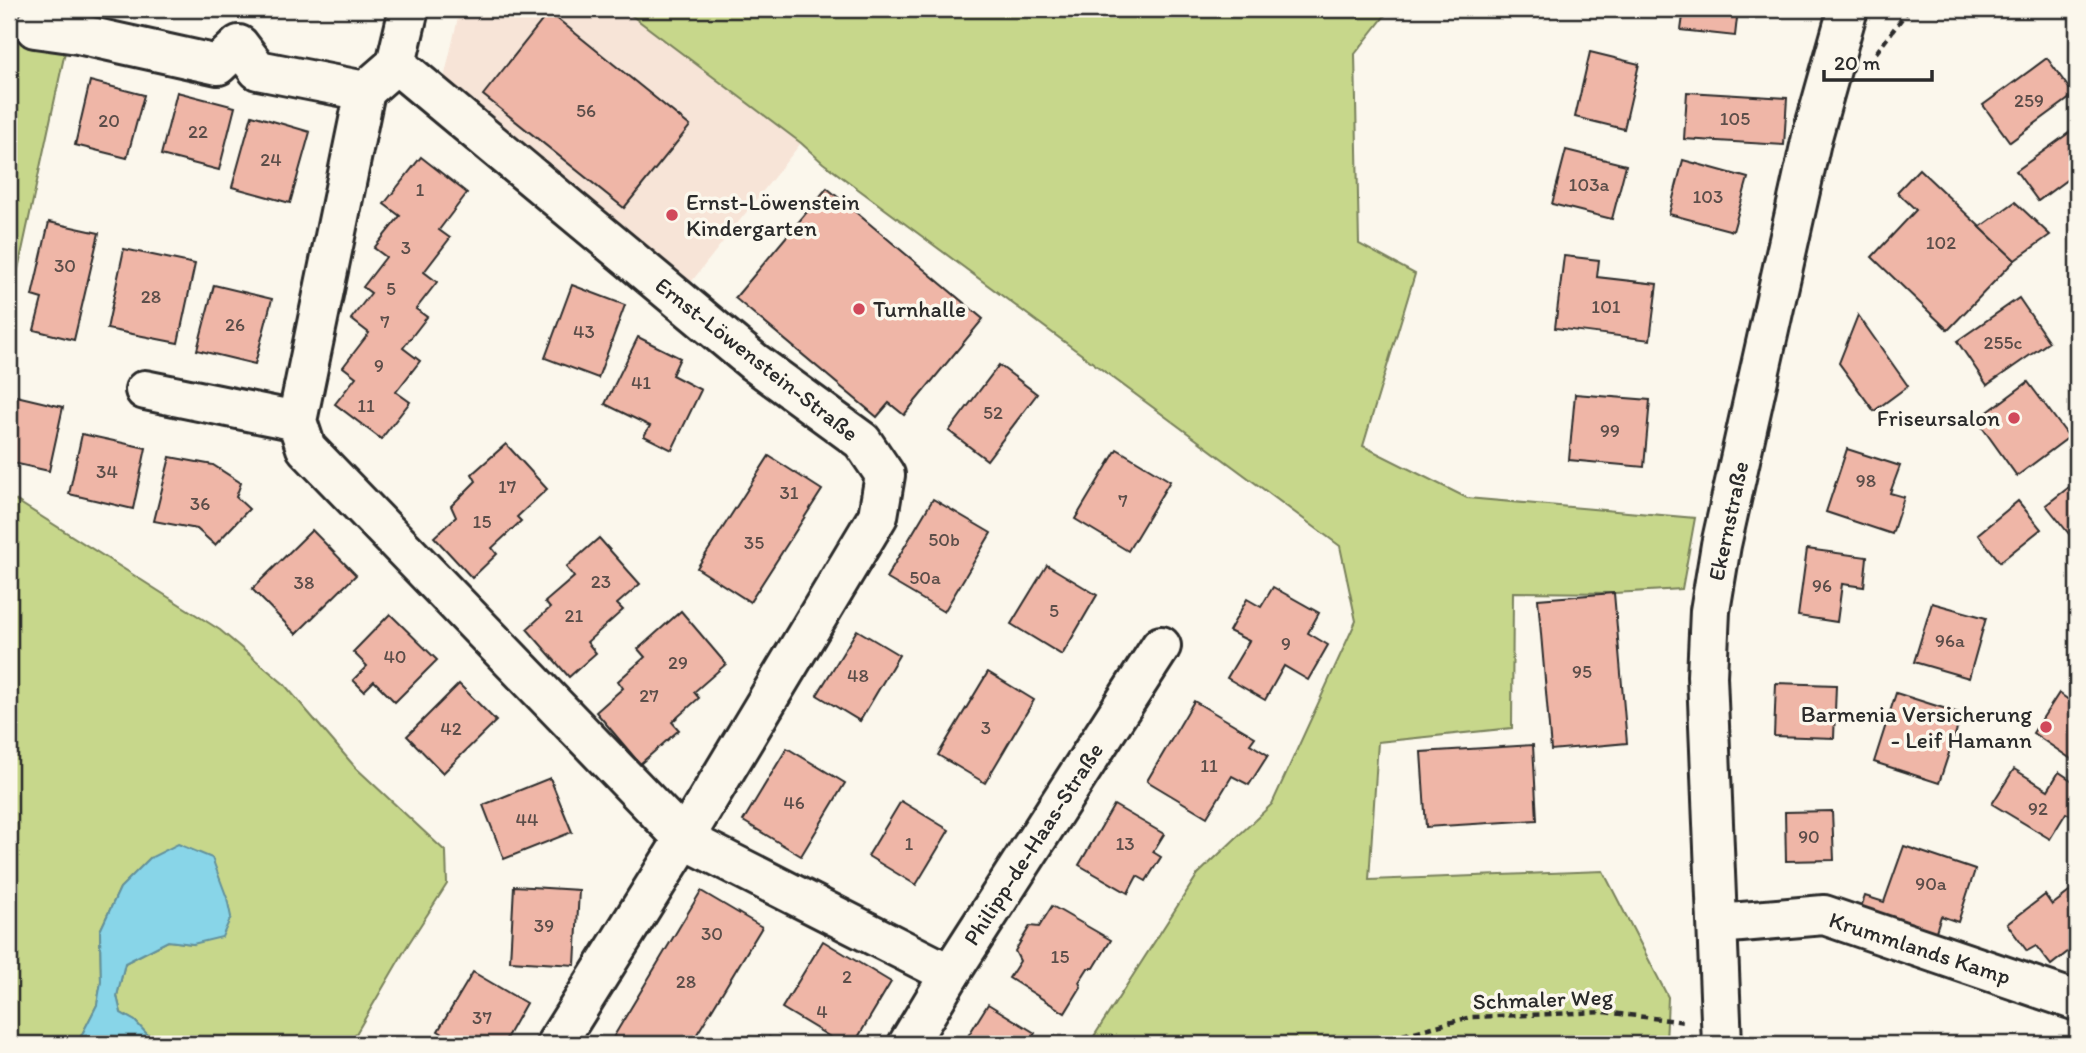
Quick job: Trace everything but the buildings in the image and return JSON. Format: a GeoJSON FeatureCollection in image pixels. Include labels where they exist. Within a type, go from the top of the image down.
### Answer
{"type":"FeatureCollection","features":[{"type":"Feature","properties":{"kind":"street"},"geometry":{"type":"LineString","coordinates":[[409,9],[396,64],[365,91],[297,421],[306,448],[684,839],[950,974]]}},
{"type":"Feature","properties":{"kind":"street","name":"Ekernstraße"},"geometry":{"type":"LineString","coordinates":[[1722,1035],[1707,676],[1710,611],[1721,545],[1812,137],[1848,9]]}},
{"type":"Feature","properties":{"kind":"street"},"geometry":{"type":"LineString","coordinates":[[35,28],[78,34],[218,65],[239,45],[258,70],[365,91]]}},
{"type":"Feature","properties":{"kind":"street","name":"Ernst-Löwenstein-Straße"},"geometry":{"type":"LineString","coordinates":[[396,64],[754,362],[862,441],[886,475],[878,516],[684,839]]}},
{"type":"Feature","properties":{"kind":"street"},"geometry":{"type":"LineString","coordinates":[[145,390],[297,421]]}},
{"type":"Feature","properties":{"kind":"street","name":"Philipp-de-Haas-Straße"},"geometry":{"type":"LineString","coordinates":[[908,1044],[950,974],[1161,646]]}},
{"type":"Feature","properties":{"kind":"street"},"geometry":{"type":"LineString","coordinates":[[556,1044],[684,839]]}},
{"type":"Feature","properties":{"kind":"street","name":"Krummlands Kamp"},"geometry":{"type":"LineString","coordinates":[[1718,924],[1824,915],[2077,1001]]}},
{"type":"Feature","properties":{"kind":"path","name":"Schmaler Weg"},"geometry":{"type":"LineString","coordinates":[[1368,1044],[1471,1017],[1604,1012],[1722,1035]]}},
{"type":"Feature","properties":{"kind":"shaded area","name":"Ernst-Löwenstein Kindergarten"},"geometry":{"type":"Polygon","coordinates":[[[460,9],[623,9],[801,143],[688,286],[442,87],[460,9]]]}},
{"type":"Feature","properties":{"kind":"green space"},"geometry":{"type":"Polygon","coordinates":[[[623,9],[1390,9],[1355,54],[1359,244],[1415,274],[1363,446],[1467,498],[1695,518],[1682,589],[1614,593],[1513,592],[1512,728],[1378,742],[1369,880],[1603,871],[1668,997],[1666,1044],[1089,1044],[1198,874],[1272,804],[1356,621],[1340,546],[823,163],[801,143],[623,9]]]}},
{"type":"Feature","properties":{"kind":"green space"},"geometry":{"type":"Polygon","coordinates":[[[9,38],[65,52],[9,311],[9,38]]]}},
{"type":"Feature","properties":{"kind":"green space"},"geometry":{"type":"Polygon","coordinates":[[[9,496],[220,630],[284,684],[355,767],[446,852],[447,884],[350,1044],[156,1044],[135,1021],[121,1013],[117,996],[125,963],[168,941],[193,944],[150,858],[120,888],[100,931],[101,982],[97,1005],[77,1044],[9,1044],[9,496]]]}},
{"type":"Feature","properties":{"kind":"water"},"geometry":{"type":"Polygon","coordinates":[[[178,844],[212,858],[231,917],[222,937],[193,944],[168,941],[125,963],[117,996],[121,1013],[135,1021],[156,1044],[77,1044],[97,1005],[101,982],[100,931],[120,888],[150,858],[178,844]]]}},
{"type":"Feature","properties":{"kind":"place","name":"Ernst-Löwenstein Kindergarten"},"geometry":{"type":"Point","coordinates":[672,215]}},
{"type":"Feature","properties":{"kind":"place","name":"Turnhalle"},"geometry":{"type":"Point","coordinates":[859,309]}},
{"type":"Feature","properties":{"kind":"place","name":"Friseursalon"},"geometry":{"type":"Point","coordinates":[2014,418]}},
{"type":"Feature","properties":{"kind":"place","name":"Barmenia Versicherung - Leif Hamann"},"geometry":{"type":"Point","coordinates":[2046,727]}}]}
